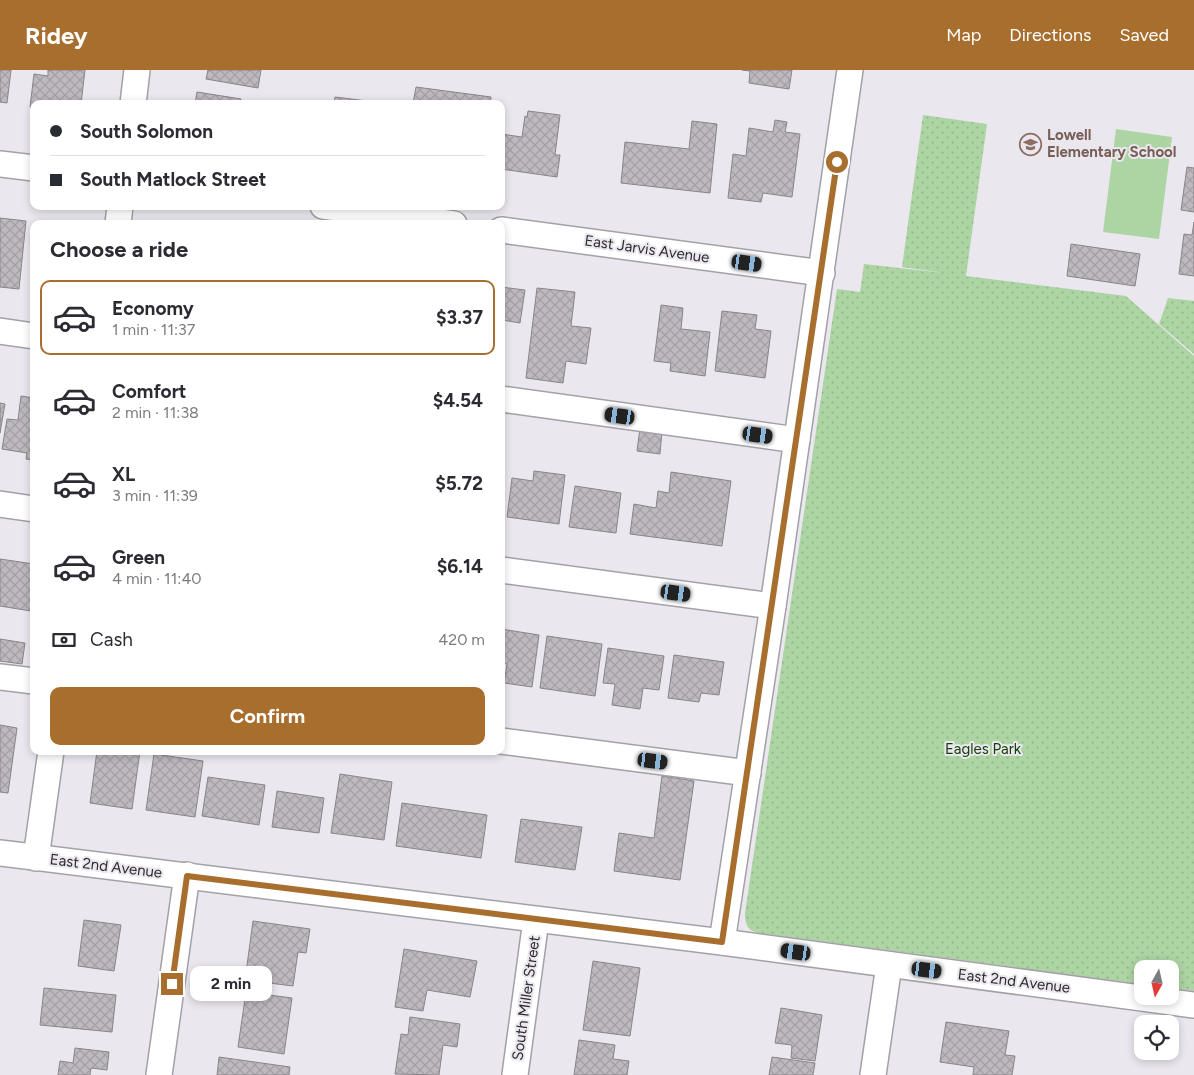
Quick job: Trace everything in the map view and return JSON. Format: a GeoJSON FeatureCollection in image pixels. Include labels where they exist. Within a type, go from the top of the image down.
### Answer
{"type":"FeatureCollection","features":[{"type":"Feature","properties":{"kind":"street"},"geometry":{"type":"LineString","coordinates":[[133,100],[137,70]]}},
{"type":"Feature","properties":{"kind":"street"},"geometry":{"type":"LineString","coordinates":[[722,942],[822,273],[850,70]]}},
{"type":"Feature","properties":{"kind":"street"},"geometry":{"type":"LineString","coordinates":[[0,164],[30,168]]}},
{"type":"Feature","properties":{"kind":"street"},"geometry":{"type":"LineString","coordinates":[[352,210],[425,220]]}},
{"type":"Feature","properties":{"kind":"street","name":"East Jarvis Avenue"},"geometry":{"type":"LineString","coordinates":[[505,231],[822,273]]}},
{"type":"Feature","properties":{"kind":"street"},"geometry":{"type":"LineString","coordinates":[[0,331],[30,335]]}},
{"type":"Feature","properties":{"kind":"street"},"geometry":{"type":"LineString","coordinates":[[505,401],[797,440]]}},
{"type":"Feature","properties":{"kind":"street"},"geometry":{"type":"LineString","coordinates":[[0,504],[30,508]]}},
{"type":"Feature","properties":{"kind":"street"},"geometry":{"type":"LineString","coordinates":[[505,571],[773,606]]}},
{"type":"Feature","properties":{"kind":"street"},"geometry":{"type":"LineString","coordinates":[[0,677],[30,681]]}},
{"type":"Feature","properties":{"kind":"street"},"geometry":{"type":"LineString","coordinates":[[505,742],[748,773]]}},
{"type":"Feature","properties":{"kind":"street"},"geometry":{"type":"LineString","coordinates":[[36,858],[51,755]]}},
{"type":"Feature","properties":{"kind":"street","name":"East 2nd Avenue"},"geometry":{"type":"LineString","coordinates":[[0,853],[722,942],[1194,1005]]}},
{"type":"Feature","properties":{"kind":"street"},"geometry":{"type":"LineString","coordinates":[[159,1075],[187,876]]}},
{"type":"Feature","properties":{"kind":"street","name":"South Miller Street"},"geometry":{"type":"LineString","coordinates":[[515,1075],[536,920]]}},
{"type":"Feature","properties":{"kind":"street"},"geometry":{"type":"LineString","coordinates":[[873,1075],[889,965]]}},
{"type":"Feature","properties":{"kind":"green space","name":"Eagles Park"},"geometry":{"type":"Polygon","coordinates":[[[923,115],[987,124],[966,276],[1126,296],[1194,356],[1194,991],[1179,989],[1179,960],[1134,960],[1134,983],[758,933],[751,930],[746,923],[745,913],[837,289],[860,292],[864,264],[945,273],[902,267],[923,115]]]}},
{"type":"Feature","properties":{"kind":"green space"},"geometry":{"type":"Polygon","coordinates":[[[1116,129],[1172,137],[1159,239],[1103,232],[1116,129]]]}},
{"type":"Feature","properties":{"kind":"green space"},"geometry":{"type":"Polygon","coordinates":[[[1168,298],[1194,301],[1194,354],[1159,324],[1168,298]]]}},
{"type":"Feature","properties":{"kind":"building"},"geometry":{"type":"Polygon","coordinates":[[[0,70],[11,70],[7,103],[0,102],[0,70]]]}},
{"type":"Feature","properties":{"kind":"building"},"geometry":{"type":"Polygon","coordinates":[[[48,70],[85,70],[81,100],[31,100],[34,74],[48,76],[48,70]]]}},
{"type":"Feature","properties":{"kind":"building"},"geometry":{"type":"Polygon","coordinates":[[[208,70],[261,70],[258,88],[206,79],[208,70]]]}},
{"type":"Feature","properties":{"kind":"building"},"geometry":{"type":"Polygon","coordinates":[[[742,70],[792,70],[789,89],[749,83],[750,71],[742,70]]]}},
{"type":"Feature","properties":{"kind":"building"},"geometry":{"type":"Polygon","coordinates":[[[416,87],[491,97],[491,100],[414,100],[416,87]]]}},
{"type":"Feature","properties":{"kind":"building"},"geometry":{"type":"Polygon","coordinates":[[[197,92],[241,99],[241,100],[196,100],[197,92]]]}},
{"type":"Feature","properties":{"kind":"building"},"geometry":{"type":"Polygon","coordinates":[[[335,97],[359,100],[335,100],[335,97]]]}},
{"type":"Feature","properties":{"kind":"building"},"geometry":{"type":"Polygon","coordinates":[[[528,111],[560,115],[555,155],[560,155],[557,177],[505,170],[505,135],[522,137],[525,116],[527,117],[528,111]]]}},
{"type":"Feature","properties":{"kind":"building"},"geometry":{"type":"Polygon","coordinates":[[[775,120],[787,122],[785,132],[800,134],[792,197],[763,193],[761,202],[728,198],[733,154],[746,156],[749,128],[773,132],[775,120]]]}},
{"type":"Feature","properties":{"kind":"building"},"geometry":{"type":"Polygon","coordinates":[[[692,121],[717,124],[710,193],[621,183],[625,142],[689,149],[692,121]]]}},
{"type":"Feature","properties":{"kind":"building"},"geometry":{"type":"Polygon","coordinates":[[[1187,167],[1194,168],[1194,212],[1181,210],[1187,167]]]}},
{"type":"Feature","properties":{"kind":"building"},"geometry":{"type":"Polygon","coordinates":[[[0,218],[26,221],[19,289],[0,287],[0,218]]]}},
{"type":"Feature","properties":{"kind":"building"},"geometry":{"type":"Polygon","coordinates":[[[1194,222],[1194,276],[1179,274],[1184,234],[1192,235],[1194,222]]]}},
{"type":"Feature","properties":{"kind":"building"},"geometry":{"type":"Polygon","coordinates":[[[1071,244],[1140,254],[1135,286],[1067,276],[1071,244]]]}},
{"type":"Feature","properties":{"kind":"building"},"geometry":{"type":"Polygon","coordinates":[[[505,288],[525,290],[520,323],[505,320],[505,288]]]}},
{"type":"Feature","properties":{"kind":"building"},"geometry":{"type":"Polygon","coordinates":[[[537,288],[575,292],[571,326],[591,328],[586,364],[566,361],[563,383],[526,378],[537,288]]]}},
{"type":"Feature","properties":{"kind":"building"},"geometry":{"type":"Polygon","coordinates":[[[661,305],[683,308],[681,329],[710,332],[705,376],[670,371],[671,363],[654,361],[661,305]]]}},
{"type":"Feature","properties":{"kind":"building"},"geometry":{"type":"Polygon","coordinates":[[[722,311],[757,315],[755,329],[771,331],[765,378],[715,371],[722,311]]]}},
{"type":"Feature","properties":{"kind":"building"},"geometry":{"type":"Polygon","coordinates":[[[21,396],[30,397],[30,460],[26,459],[27,453],[2,449],[7,419],[18,420],[21,396]]]}},
{"type":"Feature","properties":{"kind":"building"},"geometry":{"type":"Polygon","coordinates":[[[0,403],[5,404],[0,433],[0,403]]]}},
{"type":"Feature","properties":{"kind":"building"},"geometry":{"type":"Polygon","coordinates":[[[640,428],[662,431],[660,454],[637,451],[640,428]]]}},
{"type":"Feature","properties":{"kind":"building"},"geometry":{"type":"Polygon","coordinates":[[[534,471],[565,475],[559,524],[507,517],[512,478],[533,481],[534,471]]]}},
{"type":"Feature","properties":{"kind":"building"},"geometry":{"type":"Polygon","coordinates":[[[671,472],[731,481],[722,546],[630,534],[634,504],[656,508],[658,491],[669,493],[671,472]]]}},
{"type":"Feature","properties":{"kind":"building"},"geometry":{"type":"Polygon","coordinates":[[[575,486],[621,493],[616,533],[569,527],[575,486]]]}},
{"type":"Feature","properties":{"kind":"building"},"geometry":{"type":"Polygon","coordinates":[[[0,559],[30,563],[30,611],[0,606],[0,559]]]}},
{"type":"Feature","properties":{"kind":"building"},"geometry":{"type":"Polygon","coordinates":[[[505,630],[539,635],[532,687],[505,683],[507,664],[505,664],[505,630]]]}},
{"type":"Feature","properties":{"kind":"building"},"geometry":{"type":"Polygon","coordinates":[[[547,636],[602,644],[595,696],[540,688],[547,636]]]}},
{"type":"Feature","properties":{"kind":"building"},"geometry":{"type":"Polygon","coordinates":[[[0,639],[25,643],[22,664],[0,661],[0,639]]]}},
{"type":"Feature","properties":{"kind":"building"},"geometry":{"type":"Polygon","coordinates":[[[608,648],[664,656],[659,690],[643,688],[640,709],[612,705],[615,684],[603,683],[608,648]]]}},
{"type":"Feature","properties":{"kind":"building"},"geometry":{"type":"Polygon","coordinates":[[[674,655],[724,662],[719,695],[701,693],[699,702],[668,698],[674,655]]]}},
{"type":"Feature","properties":{"kind":"building"},"geometry":{"type":"Polygon","coordinates":[[[0,725],[17,728],[8,793],[0,792],[0,725]]]}},
{"type":"Feature","properties":{"kind":"building"},"geometry":{"type":"Polygon","coordinates":[[[96,755],[139,755],[132,809],[90,803],[96,755]]]}},
{"type":"Feature","properties":{"kind":"building"},"geometry":{"type":"Polygon","coordinates":[[[154,755],[203,761],[195,817],[146,810],[154,755]]]}},
{"type":"Feature","properties":{"kind":"building"},"geometry":{"type":"Polygon","coordinates":[[[340,774],[392,782],[384,840],[331,833],[340,774]]]}},
{"type":"Feature","properties":{"kind":"building"},"geometry":{"type":"Polygon","coordinates":[[[662,776],[694,781],[680,880],[614,871],[619,833],[654,838],[662,776]]]}},
{"type":"Feature","properties":{"kind":"building"},"geometry":{"type":"Polygon","coordinates":[[[208,777],[265,785],[259,825],[202,816],[208,777]]]}},
{"type":"Feature","properties":{"kind":"building"},"geometry":{"type":"Polygon","coordinates":[[[277,791],[324,798],[319,833],[272,827],[277,791]]]}},
{"type":"Feature","properties":{"kind":"building"},"geometry":{"type":"Polygon","coordinates":[[[402,803],[487,815],[481,858],[396,846],[402,803]]]}},
{"type":"Feature","properties":{"kind":"building"},"geometry":{"type":"Polygon","coordinates":[[[521,819],[582,827],[575,870],[515,862],[521,819]]]}},
{"type":"Feature","properties":{"kind":"building"},"geometry":{"type":"Polygon","coordinates":[[[84,920],[121,925],[114,971],[78,966],[84,920]]]}},
{"type":"Feature","properties":{"kind":"building"},"geometry":{"type":"Polygon","coordinates":[[[253,921],[310,929],[306,953],[298,952],[293,986],[245,980],[253,921]]]}},
{"type":"Feature","properties":{"kind":"building"},"geometry":{"type":"Polygon","coordinates":[[[404,949],[477,961],[470,997],[427,990],[423,1011],[395,1007],[404,949]]]}},
{"type":"Feature","properties":{"kind":"building"},"geometry":{"type":"Polygon","coordinates":[[[593,961],[640,968],[630,1036],[583,1030],[593,961]]]}},
{"type":"Feature","properties":{"kind":"building"},"geometry":{"type":"Polygon","coordinates":[[[44,988],[116,995],[112,1032],[40,1025],[44,988]]]}},
{"type":"Feature","properties":{"kind":"building"},"geometry":{"type":"Polygon","coordinates":[[[246,992],[292,998],[284,1054],[238,1047],[246,992]]]}},
{"type":"Feature","properties":{"kind":"building"},"geometry":{"type":"Polygon","coordinates":[[[781,1008],[822,1015],[815,1061],[791,1058],[792,1045],[775,1043],[781,1008]]]}},
{"type":"Feature","properties":{"kind":"building"},"geometry":{"type":"Polygon","coordinates":[[[410,1017],[460,1024],[457,1047],[443,1045],[439,1075],[395,1074],[401,1034],[408,1035],[410,1017]]]}},
{"type":"Feature","properties":{"kind":"building"},"geometry":{"type":"Polygon","coordinates":[[[946,1022],[1009,1031],[1005,1055],[1015,1056],[1012,1075],[973,1075],[974,1067],[940,1062],[946,1022]]]}},
{"type":"Feature","properties":{"kind":"building"},"geometry":{"type":"Polygon","coordinates":[[[579,1040],[615,1045],[613,1059],[629,1061],[627,1075],[574,1075],[579,1040]]]}},
{"type":"Feature","properties":{"kind":"building"},"geometry":{"type":"Polygon","coordinates":[[[75,1048],[109,1052],[107,1070],[91,1068],[90,1075],[58,1075],[60,1061],[73,1063],[75,1048]]]}},
{"type":"Feature","properties":{"kind":"building"},"geometry":{"type":"Polygon","coordinates":[[[219,1057],[290,1067],[289,1075],[217,1075],[219,1057]]]}},
{"type":"Feature","properties":{"kind":"building"},"geometry":{"type":"Polygon","coordinates":[[[772,1057],[815,1063],[813,1075],[769,1075],[772,1057]]]}},
{"type":"Feature","properties":{"kind":"place","name":"Lowell Elementary School"},"geometry":{"type":"Point","coordinates":[1031,144]}},
{"type":"Feature","properties":{"kind":"route"},"geometry":{"type":"LineString","coordinates":[[172,984],[187,876],[722,942],[776,587],[837,162]]}}]}
